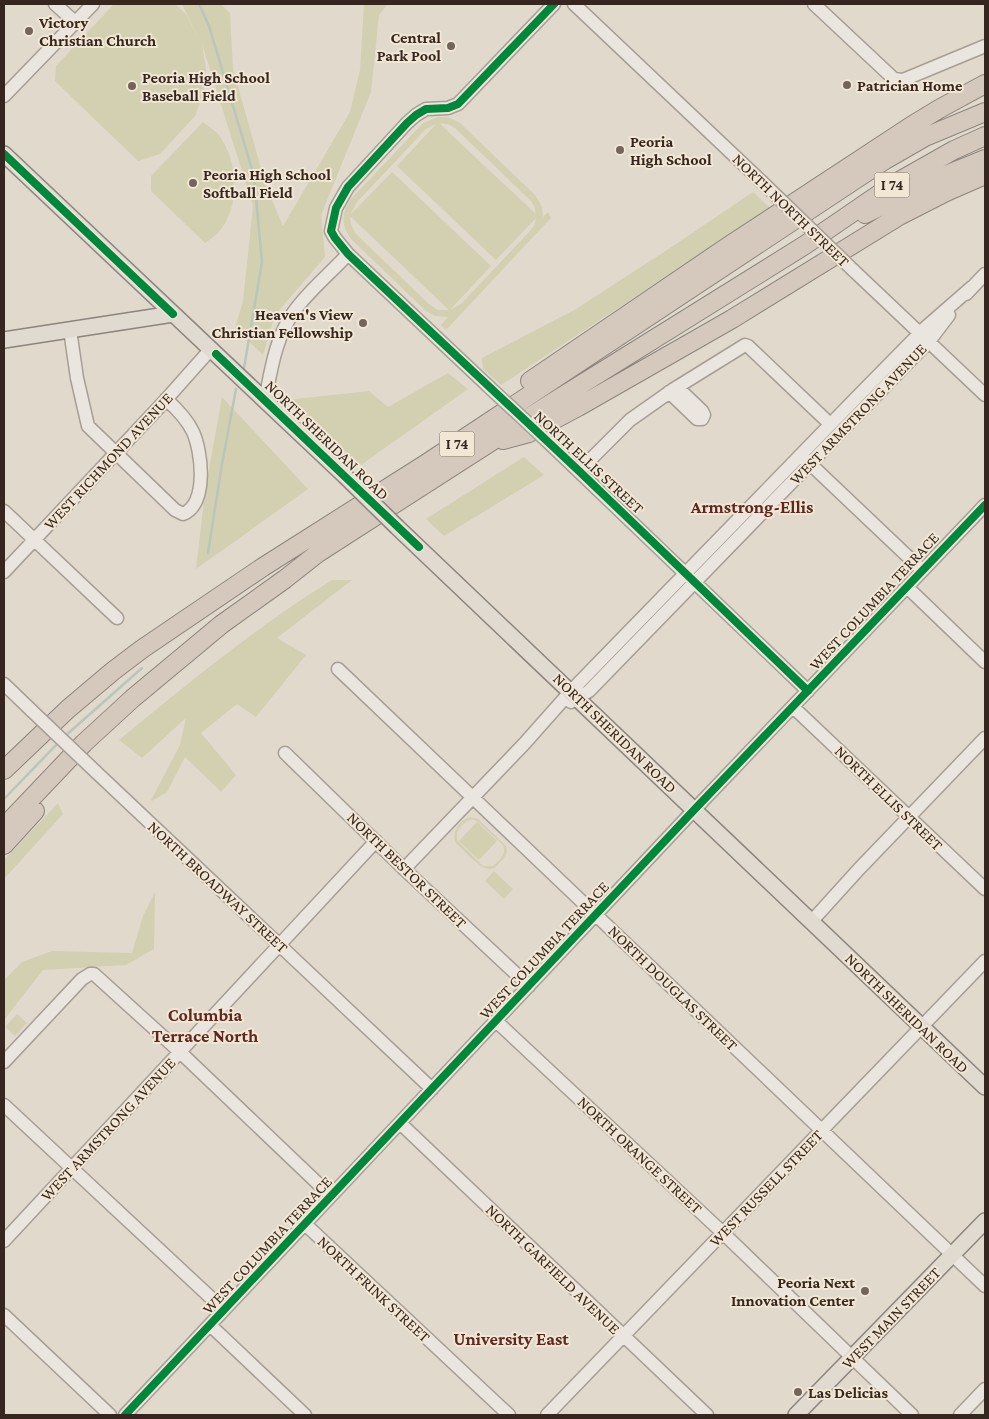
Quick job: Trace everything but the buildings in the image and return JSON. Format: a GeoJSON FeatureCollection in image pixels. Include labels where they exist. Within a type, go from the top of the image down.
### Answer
{"type":"FeatureCollection","features":[{"type":"Feature","properties":{"kind":"highway"},"geometry":{"type":"LineString","coordinates":[[427,463],[480,416],[614,323],[911,126],[985,84]]}},
{"type":"Feature","properties":{"kind":"highway"},"geometry":{"type":"LineString","coordinates":[[925,137],[954,114],[985,98]]}},
{"type":"Feature","properties":{"kind":"highway","name":"I 74"},"geometry":{"type":"LineString","coordinates":[[4,770],[68,709],[113,671],[142,649],[263,567],[427,463],[885,160],[925,137],[985,112]]}},
{"type":"Feature","properties":{"kind":"highway","name":"I 74"},"geometry":{"type":"LineString","coordinates":[[4,827],[84,743],[133,698],[222,624],[286,579],[318,553],[545,407],[805,245],[894,184],[940,158],[985,136]]}},
{"type":"Feature","properties":{"kind":"highway"},"geometry":{"type":"LineString","coordinates":[[805,245],[936,180],[985,159]]}},
{"type":"Feature","properties":{"kind":"highway"},"geometry":{"type":"LineString","coordinates":[[490,443],[529,433],[732,319],[899,216],[960,184],[985,175]]}},
{"type":"Feature","properties":{"kind":"highway"},"geometry":{"type":"LineString","coordinates":[[4,846],[77,766],[133,698]]}},
{"type":"Feature","properties":{"kind":"main road","name":"NORTH SHERIDAN ROAD"},"geometry":{"type":"LineString","coordinates":[[4,154],[345,476],[985,1087]]}},
{"type":"Feature","properties":{"kind":"main road"},"geometry":{"type":"LineString","coordinates":[[4,340],[173,314]]}},
{"type":"Feature","properties":{"kind":"main road","name":"WEST MAIN STREET"},"geometry":{"type":"LineString","coordinates":[[796,1415],[985,1221]]}},
{"type":"Feature","properties":{"kind":"street"},"geometry":{"type":"LineString","coordinates":[[55,4],[75,22]]}},
{"type":"Feature","properties":{"kind":"street"},"geometry":{"type":"LineString","coordinates":[[4,96],[93,4]]}},
{"type":"Feature","properties":{"kind":"street"},"geometry":{"type":"LineString","coordinates":[[265,400],[280,337],[290,317],[348,254],[331,231],[336,208],[348,187],[416,115],[426,109],[454,106],[461,101],[554,4]]}},
{"type":"Feature","properties":{"kind":"street","name":"NORTH NORTH STREET"},"geometry":{"type":"LineString","coordinates":[[574,4],[985,395]]}},
{"type":"Feature","properties":{"kind":"street"},"geometry":{"type":"LineString","coordinates":[[814,4],[894,79],[903,80],[985,46]]}},
{"type":"Feature","properties":{"kind":"street","name":"NORTH ELLIS STREET"},"geometry":{"type":"LineString","coordinates":[[348,254],[546,440],[808,691]]}},
{"type":"Feature","properties":{"kind":"street","name":"WEST ARMSTRONG AVENUE"},"geometry":{"type":"LineString","coordinates":[[404,869],[524,744],[575,695],[589,691],[691,578],[985,274]]}},
{"type":"Feature","properties":{"kind":"street"},"geometry":{"type":"LineString","coordinates":[[70,330],[86,422],[93,432],[176,512],[185,514],[192,508],[198,498],[200,454],[196,438],[188,424],[180,412],[166,399]]}},
{"type":"Feature","properties":{"kind":"street","name":"WEST ARMSTRONG AVENUE"},"geometry":{"type":"LineString","coordinates":[[805,459],[830,424],[924,337]]}},
{"type":"Feature","properties":{"kind":"street"},"geometry":{"type":"LineString","coordinates":[[578,471],[624,424],[673,390],[745,345],[830,424]]}},
{"type":"Feature","properties":{"kind":"street","name":"WEST RICHMOND AVENUE"},"geometry":{"type":"LineString","coordinates":[[4,572],[210,350]]}},
{"type":"Feature","properties":{"kind":"street"},"geometry":{"type":"LineString","coordinates":[[805,459],[922,570]]}},
{"type":"Feature","properties":{"kind":"street","name":"WEST COLUMBIA TERRACE"},"geometry":{"type":"LineString","coordinates":[[125,1415],[694,810],[985,504]]}},
{"type":"Feature","properties":{"kind":"street"},"geometry":{"type":"LineString","coordinates":[[4,511],[117,618]]}},
{"type":"Feature","properties":{"kind":"street"},"geometry":{"type":"LineString","coordinates":[[907,587],[985,662]]}},
{"type":"Feature","properties":{"kind":"street","name":"NORTH DOUGLAS STREET"},"geometry":{"type":"LineString","coordinates":[[338,669],[985,1286]]}},
{"type":"Feature","properties":{"kind":"street","name":"NORTH BROADWAY STREET"},"geometry":{"type":"LineString","coordinates":[[4,684],[432,1089]]}},
{"type":"Feature","properties":{"kind":"street","name":"NORTH ELLIS STREET"},"geometry":{"type":"LineString","coordinates":[[793,707],[985,889]]}},
{"type":"Feature","properties":{"kind":"street"},"geometry":{"type":"LineString","coordinates":[[811,922],[860,868],[985,738]]}},
{"type":"Feature","properties":{"kind":"street","name":"NORTH BESTOR STREET"},"geometry":{"type":"LineString","coordinates":[[285,753],[404,869],[529,986]]}},
{"type":"Feature","properties":{"kind":"street","name":"WEST ARMSTRONG AVENUE"},"geometry":{"type":"LineString","coordinates":[[4,1241],[376,841]]}},
{"type":"Feature","properties":{"kind":"street","name":"WEST RUSSELL STREET"},"geometry":{"type":"LineString","coordinates":[[547,1415],[985,961]]}},
{"type":"Feature","properties":{"kind":"street"},"geometry":{"type":"LineString","coordinates":[[4,1062],[82,979],[92,974],[98,976],[331,1196]]}},
{"type":"Feature","properties":{"kind":"street","name":"NORTH ORANGE STREET"},"geometry":{"type":"LineString","coordinates":[[496,1021],[723,1233],[912,1415]]}},
{"type":"Feature","properties":{"kind":"street"},"geometry":{"type":"LineString","coordinates":[[4,1105],[224,1310]]}},
{"type":"Feature","properties":{"kind":"street","name":"NORTH GARFIELD AVENUE"},"geometry":{"type":"LineString","coordinates":[[400,1123],[706,1415]]}},
{"type":"Feature","properties":{"kind":"street","name":"NORTH FRINK STREET"},"geometry":{"type":"LineString","coordinates":[[305,1224],[509,1415]]}},
{"type":"Feature","properties":{"kind":"street"},"geometry":{"type":"LineString","coordinates":[[4,1314],[110,1415]]}},
{"type":"Feature","properties":{"kind":"street"},"geometry":{"type":"LineString","coordinates":[[210,1325],[305,1415]]}},
{"type":"Feature","properties":{"kind":"street"},"geometry":{"type":"LineString","coordinates":[[960,1415],[985,1389]]}},
{"type":"Feature","properties":{"kind":"shaded area"},"geometry":{"type":"Polygon","coordinates":[[[114,4],[175,4],[186,14],[201,44],[182,4],[221,4],[230,13],[233,69],[266,186],[283,226],[350,112],[360,70],[364,4],[388,4],[379,15],[371,92],[321,215],[325,257],[275,315],[263,355],[235,328],[243,301],[253,206],[202,44],[206,69],[204,92],[195,116],[160,154],[138,161],[55,81],[56,66],[114,4]]]}},
{"type":"Feature","properties":{"kind":"shaded area"},"geometry":{"type":"Polygon","coordinates":[[[438,117],[448,117],[460,123],[535,195],[542,207],[543,217],[548,212],[551,218],[446,330],[441,325],[448,317],[435,316],[426,311],[351,239],[344,224],[345,209],[351,199],[423,123],[438,117]],[[442,123],[440,124],[536,214],[530,200],[456,129],[442,123]],[[436,124],[426,129],[357,202],[350,215],[392,172],[491,266],[450,310],[461,304],[529,232],[534,226],[536,218],[496,260],[397,166],[436,124]],[[350,216],[351,225],[356,234],[429,304],[438,310],[449,310],[350,216]]]}},
{"type":"Feature","properties":{"kind":"shaded area","name":"Peoria High School Softball Field"},"geometry":{"type":"Polygon","coordinates":[[[203,122],[218,134],[225,145],[230,157],[235,184],[231,210],[225,222],[218,233],[205,243],[151,191],[151,176],[203,122]]]}},
{"type":"Feature","properties":{"kind":"shaded area"},"geometry":{"type":"Polygon","coordinates":[[[753,192],[770,208],[501,385],[483,369],[482,358],[576,309],[753,192]]]}},
{"type":"Feature","properties":{"kind":"shaded area"},"geometry":{"type":"Polygon","coordinates":[[[448,373],[468,389],[361,465],[286,400],[369,391],[388,407],[448,373]]]}},
{"type":"Feature","properties":{"kind":"shaded area"},"geometry":{"type":"Polygon","coordinates":[[[222,397],[308,489],[196,569],[205,492],[222,397]]]}},
{"type":"Feature","properties":{"kind":"shaded area"},"geometry":{"type":"Polygon","coordinates":[[[524,457],[544,475],[444,536],[426,519],[524,457]]]}},
{"type":"Feature","properties":{"kind":"shaded area"},"geometry":{"type":"Polygon","coordinates":[[[332,580],[352,580],[277,638],[306,655],[256,717],[237,704],[201,733],[236,775],[221,792],[185,757],[167,792],[150,802],[180,745],[186,718],[142,758],[119,740],[249,636],[332,580]]]}},
{"type":"Feature","properties":{"kind":"shaded area"},"geometry":{"type":"Polygon","coordinates":[[[58,803],[63,814],[4,879],[4,860],[58,803]]]}},
{"type":"Feature","properties":{"kind":"shaded area"},"geometry":{"type":"Polygon","coordinates":[[[470,817],[478,819],[506,846],[506,855],[494,868],[490,869],[482,866],[456,843],[455,831],[459,824],[470,817]],[[472,819],[462,825],[457,834],[458,841],[483,866],[493,866],[504,852],[503,845],[477,821],[472,819]]]}},
{"type":"Feature","properties":{"kind":"shaded area"},"geometry":{"type":"Polygon","coordinates":[[[477,822],[497,841],[479,860],[459,841],[477,822]]]}},
{"type":"Feature","properties":{"kind":"shaded area"},"geometry":{"type":"Polygon","coordinates":[[[494,871],[513,889],[504,899],[485,881],[494,871]]]}},
{"type":"Feature","properties":{"kind":"shaded area"},"geometry":{"type":"Polygon","coordinates":[[[155,892],[154,949],[126,965],[43,970],[4,1020],[4,980],[22,962],[52,951],[132,953],[143,916],[155,892]]]}},
{"type":"Feature","properties":{"kind":"shaded area"},"geometry":{"type":"Polygon","coordinates":[[[17,1014],[27,1023],[15,1036],[5,1027],[17,1014]]]}},
{"type":"Feature","properties":{"kind":"waterway"},"geometry":{"type":"LineString","coordinates":[[199,4],[209,26],[254,176],[262,262],[244,368]]}},
{"type":"Feature","properties":{"kind":"waterway"},"geometry":{"type":"LineString","coordinates":[[208,553],[236,389]]}},
{"type":"Feature","properties":{"kind":"waterway"},"geometry":{"type":"LineString","coordinates":[[64,737],[142,668]]}},
{"type":"Feature","properties":{"kind":"waterway"},"geometry":{"type":"LineString","coordinates":[[4,799],[59,742]]}},
{"type":"Feature","properties":{"kind":"cycle path"},"geometry":{"type":"LineString","coordinates":[[554,4],[458,104],[448,108],[426,109],[407,123],[348,187],[336,208],[331,231],[348,254],[579,471],[808,691]]}},
{"type":"Feature","properties":{"kind":"cycle path"},"geometry":{"type":"LineString","coordinates":[[4,154],[173,314]]}},
{"type":"Feature","properties":{"kind":"cycle path"},"geometry":{"type":"LineString","coordinates":[[216,354],[419,547]]}},
{"type":"Feature","properties":{"kind":"cycle path"},"geometry":{"type":"LineString","coordinates":[[125,1415],[694,810],[985,505]]}},
{"type":"Feature","properties":{"kind":"place","name":"Victory Christian Church"},"geometry":{"type":"Point","coordinates":[29,31]}},
{"type":"Feature","properties":{"kind":"place","name":"Central Park Pool"},"geometry":{"type":"Point","coordinates":[451,46]}},
{"type":"Feature","properties":{"kind":"place","name":"Patrician Home"},"geometry":{"type":"Point","coordinates":[847,85]}},
{"type":"Feature","properties":{"kind":"place","name":"Peoria High School Baseball Field"},"geometry":{"type":"Point","coordinates":[132,86]}},
{"type":"Feature","properties":{"kind":"place","name":"Peoria High School"},"geometry":{"type":"Point","coordinates":[620,150]}},
{"type":"Feature","properties":{"kind":"place","name":"Peoria High School Softball Field"},"geometry":{"type":"Point","coordinates":[193,183]}},
{"type":"Feature","properties":{"kind":"place","name":"Heaven's View Christian Fellowship"},"geometry":{"type":"Point","coordinates":[363,323]}},
{"type":"Feature","properties":{"kind":"place","name":"Peoria Next Innovation Center"},"geometry":{"type":"Point","coordinates":[865,1291]}},
{"type":"Feature","properties":{"kind":"place","name":"Las Delicias"},"geometry":{"type":"Point","coordinates":[798,1392]}},
{"type":"Feature","properties":{"kind":"district","name":"Armstrong-Ellis"},"geometry":{"type":"Point","coordinates":[752,507]}},
{"type":"Feature","properties":{"kind":"district","name":"Columbia Terrace North"},"geometry":{"type":"Point","coordinates":[205,1025]}},
{"type":"Feature","properties":{"kind":"district","name":"University East"},"geometry":{"type":"Point","coordinates":[511,1339]}}]}
